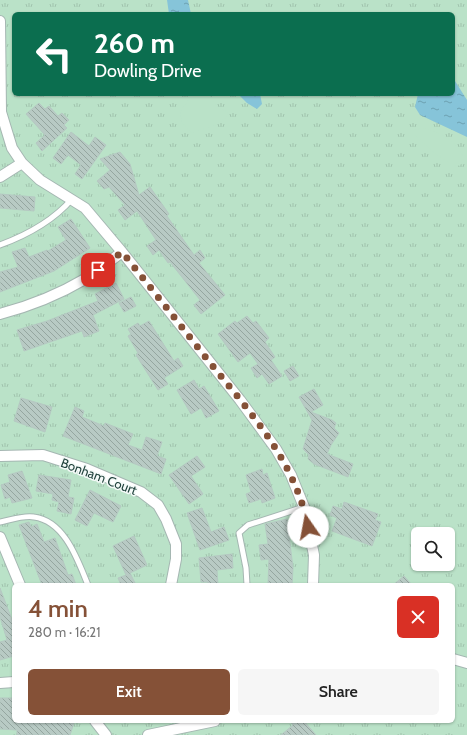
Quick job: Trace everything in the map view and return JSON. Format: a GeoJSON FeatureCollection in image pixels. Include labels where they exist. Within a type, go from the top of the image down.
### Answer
{"type":"FeatureCollection","features":[{"type":"Feature","properties":{"kind":"street"},"geometry":{"type":"LineString","coordinates":[[0,21],[1,112],[12,148],[22,162],[40,180],[85,208],[240,400],[272,443],[292,475],[304,507],[314,555],[313,583]]}},
{"type":"Feature","properties":{"kind":"street"},"geometry":{"type":"LineString","coordinates":[[0,176],[22,162]]}},
{"type":"Feature","properties":{"kind":"street"},"geometry":{"type":"LineString","coordinates":[[0,314],[30,306],[61,292],[86,279],[122,252]]}},
{"type":"Feature","properties":{"kind":"street","name":"Bonham Court"},"geometry":{"type":"LineString","coordinates":[[0,456],[43,455],[86,469],[141,492],[158,505],[166,519],[176,544],[176,559],[171,583]]}},
{"type":"Feature","properties":{"kind":"street"},"geometry":{"type":"LineString","coordinates":[[0,537],[19,583]]}},
{"type":"Feature","properties":{"kind":"street"},"geometry":{"type":"LineString","coordinates":[[455,660],[467,663]]}},
{"type":"Feature","properties":{"kind":"street"},"geometry":{"type":"LineString","coordinates":[[0,683],[12,682]]}},
{"type":"Feature","properties":{"kind":"street"},"geometry":{"type":"LineString","coordinates":[[97,723],[106,735]]}},
{"type":"Feature","properties":{"kind":"street"},"geometry":{"type":"LineString","coordinates":[[148,735],[205,723]]}},
{"type":"Feature","properties":{"kind":"lane"},"geometry":{"type":"LineString","coordinates":[[0,245],[21,238],[41,226],[63,209],[72,199]]}},
{"type":"Feature","properties":{"kind":"lane"},"geometry":{"type":"LineString","coordinates":[[247,583],[246,568],[239,533],[248,525],[304,507]]}},
{"type":"Feature","properties":{"kind":"lane"},"geometry":{"type":"LineString","coordinates":[[0,522],[34,516],[53,525],[71,547],[87,583]]}},
{"type":"Feature","properties":{"kind":"green space"},"geometry":{"type":"Polygon","coordinates":[[[0,0],[467,0],[467,735],[0,735],[0,0]]]}},
{"type":"Feature","properties":{"kind":"green space"},"geometry":{"type":"Polygon","coordinates":[[[199,96],[210,96],[217,106],[227,112],[228,116],[216,125],[191,133],[182,122],[180,112],[189,99],[199,96]]]}},
{"type":"Feature","properties":{"kind":"green space"},"geometry":{"type":"Polygon","coordinates":[[[422,128],[436,132],[449,139],[459,149],[465,162],[458,166],[447,162],[435,153],[415,135],[415,130],[422,128]]]}},
{"type":"Feature","properties":{"kind":"water"},"geometry":{"type":"Polygon","coordinates":[[[167,0],[188,0],[191,12],[169,12],[167,0]]]}},
{"type":"Feature","properties":{"kind":"water"},"geometry":{"type":"Polygon","coordinates":[[[455,81],[467,100],[467,137],[420,115],[415,107],[418,96],[455,96],[455,81]]]}},
{"type":"Feature","properties":{"kind":"water"},"geometry":{"type":"Polygon","coordinates":[[[240,96],[260,96],[262,104],[257,109],[247,103],[240,96]]]}},
{"type":"Feature","properties":{"kind":"building"},"geometry":{"type":"Polygon","coordinates":[[[39,103],[45,109],[49,106],[58,116],[62,113],[69,120],[64,125],[67,128],[42,151],[36,143],[45,135],[26,114],[39,103]]]}},
{"type":"Feature","properties":{"kind":"building"},"geometry":{"type":"Polygon","coordinates":[[[71,132],[89,146],[95,137],[106,145],[82,179],[75,174],[81,165],[68,155],[61,164],[53,158],[71,132]]]}},
{"type":"Feature","properties":{"kind":"building"},"geometry":{"type":"Polygon","coordinates":[[[120,152],[130,164],[139,195],[150,187],[169,214],[167,216],[194,255],[200,250],[205,258],[199,263],[225,295],[201,314],[194,305],[200,300],[170,262],[168,263],[159,250],[153,255],[147,246],[156,240],[137,211],[125,220],[118,210],[125,205],[109,187],[104,189],[97,181],[110,170],[100,159],[120,152]]]}},
{"type":"Feature","properties":{"kind":"building"},"geometry":{"type":"Polygon","coordinates":[[[0,194],[35,197],[34,211],[0,208],[0,194]]]}},
{"type":"Feature","properties":{"kind":"building"},"geometry":{"type":"Polygon","coordinates":[[[71,219],[90,248],[54,271],[0,292],[0,272],[18,267],[12,252],[25,248],[29,257],[47,250],[48,251],[66,240],[58,227],[71,219]]]}},
{"type":"Feature","properties":{"kind":"building"},"geometry":{"type":"Polygon","coordinates":[[[116,283],[124,299],[93,315],[99,331],[84,337],[82,331],[24,351],[17,330],[47,321],[98,301],[95,294],[116,283]]]}},
{"type":"Feature","properties":{"kind":"building"},"geometry":{"type":"Polygon","coordinates":[[[131,297],[136,306],[124,312],[119,303],[131,297]]]}},
{"type":"Feature","properties":{"kind":"building"},"geometry":{"type":"Polygon","coordinates":[[[247,316],[253,323],[256,321],[269,338],[265,342],[275,357],[271,360],[282,376],[269,384],[262,374],[257,378],[251,368],[258,364],[250,353],[238,362],[218,334],[235,321],[237,323],[247,316]]]}},
{"type":"Feature","properties":{"kind":"building"},"geometry":{"type":"Polygon","coordinates":[[[149,321],[174,361],[178,358],[183,366],[164,378],[168,384],[158,390],[136,355],[138,353],[128,336],[131,334],[128,329],[138,323],[140,326],[149,321]]]}},
{"type":"Feature","properties":{"kind":"building"},"geometry":{"type":"Polygon","coordinates":[[[293,366],[299,376],[290,381],[284,371],[293,366]]]}},
{"type":"Feature","properties":{"kind":"building"},"geometry":{"type":"Polygon","coordinates":[[[194,380],[199,389],[204,386],[219,411],[206,418],[201,408],[191,414],[177,390],[194,380]]]}},
{"type":"Feature","properties":{"kind":"building"},"geometry":{"type":"Polygon","coordinates":[[[314,389],[323,405],[311,412],[336,423],[334,428],[339,433],[327,454],[353,464],[348,477],[314,464],[308,459],[309,455],[303,449],[312,420],[299,397],[314,389]]]}},
{"type":"Feature","properties":{"kind":"building"},"geometry":{"type":"Polygon","coordinates":[[[21,398],[52,407],[45,432],[14,421],[21,398]]]}},
{"type":"Feature","properties":{"kind":"building"},"geometry":{"type":"Polygon","coordinates":[[[75,407],[84,411],[82,417],[104,426],[105,423],[133,434],[128,445],[142,450],[146,437],[162,442],[157,456],[166,459],[161,474],[63,436],[75,407]]]}},
{"type":"Feature","properties":{"kind":"building"},"geometry":{"type":"Polygon","coordinates":[[[197,456],[205,467],[191,476],[203,494],[189,504],[169,475],[197,456]]]}},
{"type":"Feature","properties":{"kind":"building"},"geometry":{"type":"Polygon","coordinates":[[[262,469],[263,475],[267,473],[275,498],[262,503],[261,499],[249,503],[246,494],[251,492],[246,475],[262,469]]]}},
{"type":"Feature","properties":{"kind":"building"},"geometry":{"type":"Polygon","coordinates":[[[22,471],[32,498],[12,503],[10,497],[5,499],[1,485],[10,482],[8,475],[22,471]]]}},
{"type":"Feature","properties":{"kind":"building"},"geometry":{"type":"Polygon","coordinates":[[[39,475],[71,480],[68,497],[74,498],[71,514],[57,511],[59,502],[52,500],[53,494],[36,491],[39,475]]]}},
{"type":"Feature","properties":{"kind":"building"},"geometry":{"type":"Polygon","coordinates":[[[90,490],[121,506],[113,522],[94,513],[87,526],[75,520],[90,490]]]}},
{"type":"Feature","properties":{"kind":"building"},"geometry":{"type":"Polygon","coordinates":[[[344,502],[378,514],[375,520],[381,522],[372,546],[332,531],[337,518],[330,515],[333,506],[342,509],[344,502]]]}},
{"type":"Feature","properties":{"kind":"building"},"geometry":{"type":"Polygon","coordinates":[[[202,508],[211,532],[224,527],[229,540],[200,550],[187,513],[202,508]]]}},
{"type":"Feature","properties":{"kind":"building"},"geometry":{"type":"Polygon","coordinates":[[[287,519],[293,568],[292,583],[268,583],[269,559],[261,560],[259,545],[268,544],[265,524],[287,519]]]}},
{"type":"Feature","properties":{"kind":"building"},"geometry":{"type":"Polygon","coordinates":[[[29,522],[31,527],[37,524],[44,542],[55,538],[68,575],[72,574],[75,583],[41,583],[19,525],[29,522]]]}},
{"type":"Feature","properties":{"kind":"building"},"geometry":{"type":"Polygon","coordinates":[[[134,536],[147,565],[130,573],[135,583],[120,583],[118,578],[126,575],[113,546],[134,536]]]}},
{"type":"Feature","properties":{"kind":"building"},"geometry":{"type":"Polygon","coordinates":[[[232,554],[233,568],[217,570],[218,583],[201,582],[199,558],[232,554]]]}},
{"type":"Feature","properties":{"kind":"building"},"geometry":{"type":"Polygon","coordinates":[[[404,576],[410,583],[395,583],[404,576]]]}},
{"type":"Feature","properties":{"kind":"building"},"geometry":{"type":"Polygon","coordinates":[[[0,588],[12,620],[12,657],[0,660],[0,642],[7,640],[0,617],[0,588]]]}},
{"type":"Feature","properties":{"kind":"building"},"geometry":{"type":"Polygon","coordinates":[[[0,698],[12,698],[12,723],[74,723],[70,735],[17,735],[17,730],[0,729],[0,698]]]}},
{"type":"Feature","properties":{"kind":"building"},"geometry":{"type":"Polygon","coordinates":[[[292,723],[306,723],[316,735],[281,735],[293,725],[292,723]]]}},
{"type":"Feature","properties":{"kind":"route"},"geometry":{"type":"LineString","coordinates":[[98,270],[122,252],[240,400],[276,449],[292,475],[299,491],[308,527]]}}]}
